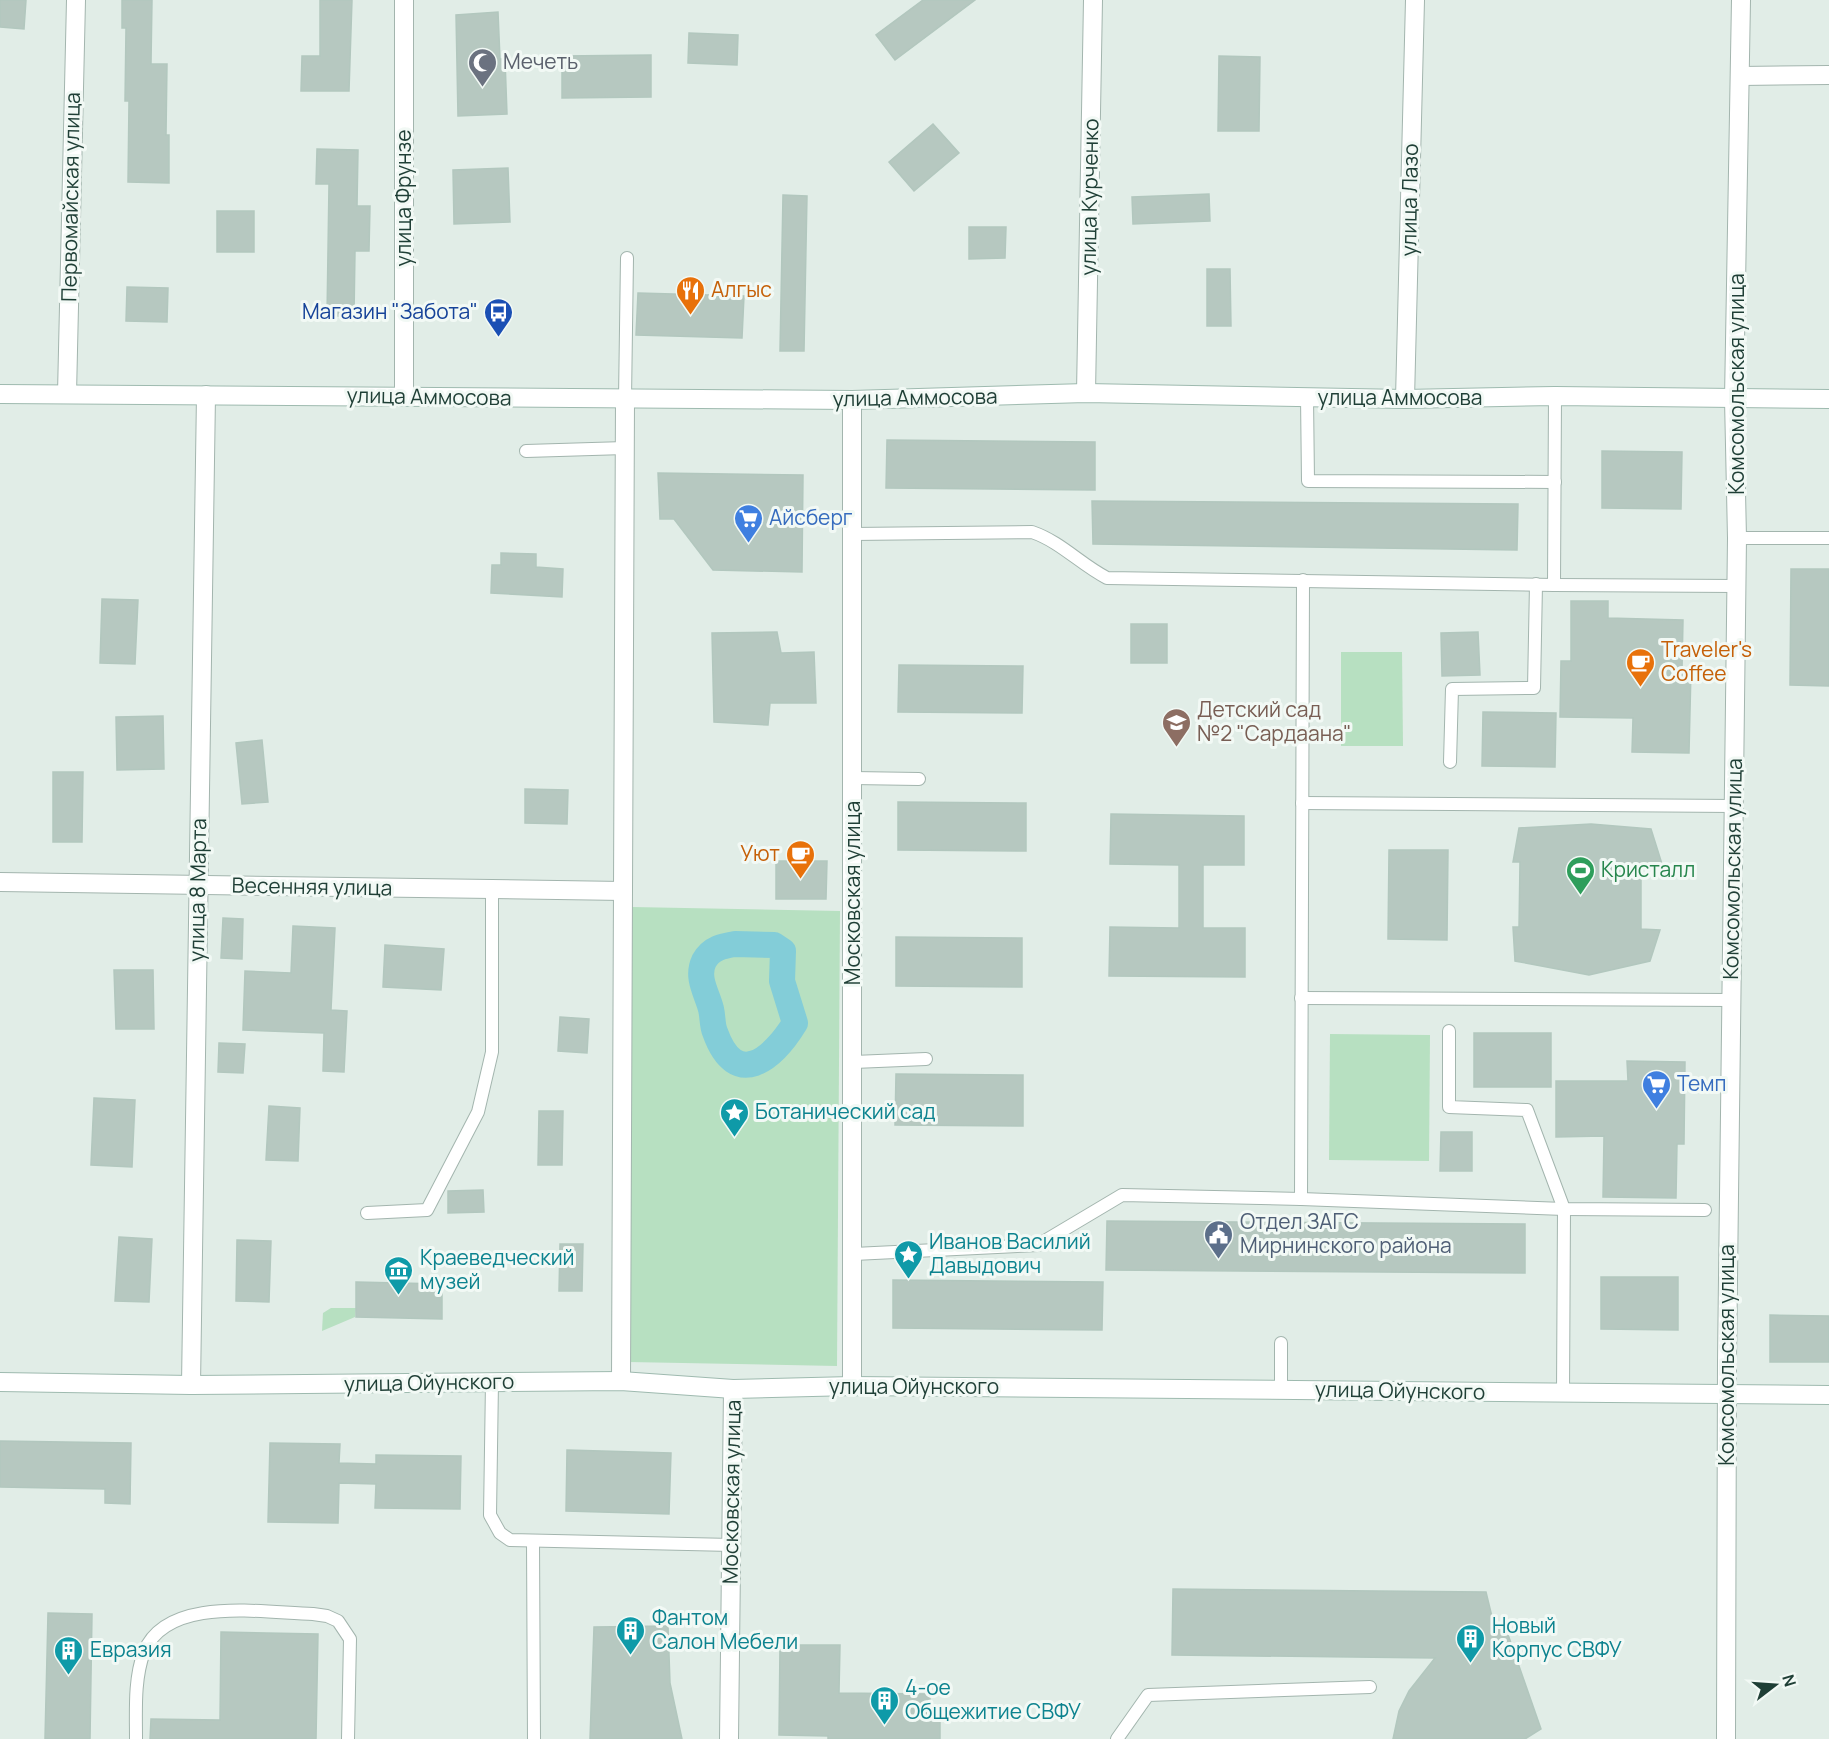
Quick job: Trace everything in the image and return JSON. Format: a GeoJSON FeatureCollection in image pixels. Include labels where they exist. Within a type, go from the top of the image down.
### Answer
{"type":"FeatureCollection","features":[{"type":"Feature","properties":{"kind":"street","name":"Первомайская улица"},"geometry":{"type":"LineString","coordinates":[[67,394],[76,0]]}},
{"type":"Feature","properties":{"kind":"street","name":"улица Фрунзе"},"geometry":{"type":"LineString","coordinates":[[404,0],[404,397]]}},
{"type":"Feature","properties":{"kind":"street","name":"улица Курченко"},"geometry":{"type":"LineString","coordinates":[[1086,393],[1093,0]]}},
{"type":"Feature","properties":{"kind":"street","name":"улица Лазо"},"geometry":{"type":"LineString","coordinates":[[1405,399],[1415,0]]}},
{"type":"Feature","properties":{"kind":"street","name":"Комсомольская улица"},"geometry":{"type":"LineString","coordinates":[[1726,1739],[1726,1395],[1737,586],[1734,399],[1742,0]]}},
{"type":"Feature","properties":{"kind":"street"},"geometry":{"type":"LineString","coordinates":[[1740,76],[1829,75]]}},
{"type":"Feature","properties":{"kind":"street","name":"улица Аммосова"},"geometry":{"type":"LineString","coordinates":[[0,394],[852,400],[1086,393],[1405,399],[1555,396],[1829,399]]}},
{"type":"Feature","properties":{"kind":"street","name":"улица 8 Марта"},"geometry":{"type":"LineString","coordinates":[[191,1385],[206,395]]}},
{"type":"Feature","properties":{"kind":"street"},"geometry":{"type":"LineString","coordinates":[[621,1381],[625,399]]}},
{"type":"Feature","properties":{"kind":"street","name":"Московская улица"},"geometry":{"type":"LineString","coordinates":[[852,400],[854,1062],[852,1386]]}},
{"type":"Feature","properties":{"kind":"street","name":"Весенняя улица"},"geometry":{"type":"LineString","coordinates":[[0,882],[623,891]]}},
{"type":"Feature","properties":{"kind":"street","name":"улица Ойунского"},"geometry":{"type":"LineString","coordinates":[[0,1382],[191,1385],[621,1381],[733,1389],[852,1386],[1829,1395]]}},
{"type":"Feature","properties":{"kind":"street","name":"Московская улица"},"geometry":{"type":"LineString","coordinates":[[729,1739],[733,1389]]}},
{"type":"Feature","properties":{"kind":"lane"},"geometry":{"type":"LineString","coordinates":[[625,399],[627,258]]}},
{"type":"Feature","properties":{"kind":"lane"},"geometry":{"type":"LineString","coordinates":[[1554,585],[1555,396]]}},
{"type":"Feature","properties":{"kind":"lane"},"geometry":{"type":"LineString","coordinates":[[1307,397],[1308,481],[1555,482]]}},
{"type":"Feature","properties":{"kind":"lane"},"geometry":{"type":"LineString","coordinates":[[526,451],[625,448]]}},
{"type":"Feature","properties":{"kind":"lane"},"geometry":{"type":"LineString","coordinates":[[852,534],[1032,532],[1049,538],[1086,567],[1107,578],[1737,586]]}},
{"type":"Feature","properties":{"kind":"lane"},"geometry":{"type":"LineString","coordinates":[[1737,538],[1829,538]]}},
{"type":"Feature","properties":{"kind":"lane"},"geometry":{"type":"LineString","coordinates":[[1300,1199],[1303,580]]}},
{"type":"Feature","properties":{"kind":"lane"},"geometry":{"type":"LineString","coordinates":[[1450,762],[1452,689],[1534,688],[1536,584]]}},
{"type":"Feature","properties":{"kind":"lane"},"geometry":{"type":"LineString","coordinates":[[853,778],[919,779]]}},
{"type":"Feature","properties":{"kind":"lane"},"geometry":{"type":"LineString","coordinates":[[1302,803],[1734,806]]}},
{"type":"Feature","properties":{"kind":"lane"},"geometry":{"type":"LineString","coordinates":[[367,1213],[427,1210],[478,1112],[492,1052],[492,890]]}},
{"type":"Feature","properties":{"kind":"lane"},"geometry":{"type":"LineString","coordinates":[[1301,998],[1731,1000]]}},
{"type":"Feature","properties":{"kind":"lane"},"geometry":{"type":"LineString","coordinates":[[1449,1031],[1449,1107],[1527,1110],[1564,1209],[1563,1394]]}},
{"type":"Feature","properties":{"kind":"lane"},"geometry":{"type":"LineString","coordinates":[[854,1062],[926,1059]]}},
{"type":"Feature","properties":{"kind":"lane"},"geometry":{"type":"LineString","coordinates":[[854,1254],[1038,1245],[1122,1195],[1564,1209],[1705,1210]]}},
{"type":"Feature","properties":{"kind":"lane"},"geometry":{"type":"LineString","coordinates":[[1281,1343],[1281,1390]]}},
{"type":"Feature","properties":{"kind":"lane"},"geometry":{"type":"LineString","coordinates":[[492,1383],[490,1515],[500,1533],[510,1540],[732,1545]]}},
{"type":"Feature","properties":{"kind":"lane"},"geometry":{"type":"LineString","coordinates":[[533,1540],[534,1739]]}},
{"type":"Feature","properties":{"kind":"lane"},"geometry":{"type":"LineString","coordinates":[[136,1739],[137,1679],[145,1651],[156,1634],[168,1624],[183,1616],[214,1612],[313,1614],[327,1616],[338,1621],[350,1639],[348,1739]]}},
{"type":"Feature","properties":{"kind":"lane"},"geometry":{"type":"LineString","coordinates":[[1117,1739],[1148,1695],[1370,1687]]}},
{"type":"Feature","properties":{"kind":"green space"},"geometry":{"type":"Polygon","coordinates":[[[1341,652],[1402,652],[1403,746],[1341,746],[1341,652]]]}},
{"type":"Feature","properties":{"kind":"green space","name":"Ботанический сад"},"geometry":{"type":"Polygon","coordinates":[[[632,907],[840,911],[837,1366],[628,1362],[632,907]]]}},
{"type":"Feature","properties":{"kind":"green space"},"geometry":{"type":"Polygon","coordinates":[[[1330,1034],[1430,1035],[1429,1161],[1329,1160],[1330,1034]]]}},
{"type":"Feature","properties":{"kind":"green space"},"geometry":{"type":"Polygon","coordinates":[[[331,1308],[356,1308],[355,1317],[322,1331],[323,1313],[331,1308]]]}},
{"type":"Feature","properties":{"kind":"building"},"geometry":{"type":"Polygon","coordinates":[[[0,0],[26,0],[24,29],[0,27],[0,0]]]}},
{"type":"Feature","properties":{"kind":"building"},"geometry":{"type":"Polygon","coordinates":[[[122,0],[152,0],[151,64],[167,64],[166,135],[169,135],[169,183],[128,182],[129,101],[125,101],[126,28],[122,28],[122,0]]]}},
{"type":"Feature","properties":{"kind":"building"},"geometry":{"type":"Polygon","coordinates":[[[320,0],[352,0],[349,91],[301,91],[302,56],[320,56],[320,0]]]}},
{"type":"Feature","properties":{"kind":"building"},"geometry":{"type":"Polygon","coordinates":[[[923,0],[975,0],[895,60],[876,35],[923,0]]]}},
{"type":"Feature","properties":{"kind":"building"},"geometry":{"type":"Polygon","coordinates":[[[498,12],[500,59],[505,59],[507,114],[458,116],[456,15],[498,12]]]}},
{"type":"Feature","properties":{"kind":"building"},"geometry":{"type":"Polygon","coordinates":[[[689,33],[738,35],[737,65],[688,63],[689,33]]]}},
{"type":"Feature","properties":{"kind":"building"},"geometry":{"type":"Polygon","coordinates":[[[651,55],[651,97],[562,98],[562,56],[651,55]]]}},
{"type":"Feature","properties":{"kind":"building"},"geometry":{"type":"Polygon","coordinates":[[[1219,56],[1260,57],[1259,131],[1218,131],[1219,56]]]}},
{"type":"Feature","properties":{"kind":"building"},"geometry":{"type":"Polygon","coordinates":[[[933,124],[959,153],[914,191],[889,162],[933,124]]]}},
{"type":"Feature","properties":{"kind":"building"},"geometry":{"type":"Polygon","coordinates":[[[317,149],[358,150],[357,206],[370,206],[369,251],[355,251],[354,316],[327,316],[329,184],[316,184],[317,149]]]}},
{"type":"Feature","properties":{"kind":"building"},"geometry":{"type":"Polygon","coordinates":[[[508,168],[510,222],[454,224],[453,170],[508,168]]]}},
{"type":"Feature","properties":{"kind":"building"},"geometry":{"type":"Polygon","coordinates":[[[1209,194],[1210,221],[1133,224],[1132,197],[1209,194]]]}},
{"type":"Feature","properties":{"kind":"building"},"geometry":{"type":"Polygon","coordinates":[[[783,195],[807,196],[804,351],[780,351],[783,195]]]}},
{"type":"Feature","properties":{"kind":"building"},"geometry":{"type":"Polygon","coordinates":[[[217,211],[254,211],[254,252],[217,252],[217,211]]]}},
{"type":"Feature","properties":{"kind":"building"},"geometry":{"type":"Polygon","coordinates":[[[969,227],[1006,227],[1005,258],[969,259],[969,227]]]}},
{"type":"Feature","properties":{"kind":"building"},"geometry":{"type":"Polygon","coordinates":[[[1207,269],[1230,269],[1231,326],[1207,326],[1207,269]]]}},
{"type":"Feature","properties":{"kind":"building"},"geometry":{"type":"Polygon","coordinates":[[[127,287],[168,288],[167,322],[126,321],[127,287]]]}},
{"type":"Feature","properties":{"kind":"building","name":"Алгыс"},"geometry":{"type":"Polygon","coordinates":[[[638,293],[744,296],[742,338],[636,335],[638,293]]]}},
{"type":"Feature","properties":{"kind":"building"},"geometry":{"type":"Polygon","coordinates":[[[887,440],[1095,442],[1095,490],[886,488],[887,440]]]}},
{"type":"Feature","properties":{"kind":"building"},"geometry":{"type":"Polygon","coordinates":[[[1602,451],[1682,452],[1681,509],[1602,508],[1602,451]]]}},
{"type":"Feature","properties":{"kind":"building","name":"Айсберг"},"geometry":{"type":"Polygon","coordinates":[[[658,473],[803,475],[802,572],[713,570],[674,519],[660,519],[658,473]]]}},
{"type":"Feature","properties":{"kind":"building"},"geometry":{"type":"Polygon","coordinates":[[[1092,501],[1518,504],[1517,550],[1093,544],[1092,501]]]}},
{"type":"Feature","properties":{"kind":"building"},"geometry":{"type":"Polygon","coordinates":[[[501,553],[536,554],[536,567],[563,569],[562,597],[491,593],[492,565],[501,565],[501,553]]]}},
{"type":"Feature","properties":{"kind":"building"},"geometry":{"type":"Polygon","coordinates":[[[1791,569],[1829,569],[1829,686],[1790,685],[1791,569]]]}},
{"type":"Feature","properties":{"kind":"building"},"geometry":{"type":"Polygon","coordinates":[[[102,599],[138,600],[135,664],[100,663],[102,599]]]}},
{"type":"Feature","properties":{"kind":"building"},"geometry":{"type":"Polygon","coordinates":[[[1571,601],[1608,601],[1608,618],[1683,620],[1682,669],[1691,670],[1689,753],[1632,752],[1633,718],[1560,717],[1561,661],[1571,661],[1571,601]]]}},
{"type":"Feature","properties":{"kind":"building"},"geometry":{"type":"Polygon","coordinates":[[[1131,624],[1167,624],[1167,663],[1131,663],[1131,624]]]}},
{"type":"Feature","properties":{"kind":"building"},"geometry":{"type":"Polygon","coordinates":[[[777,632],[781,653],[814,652],[816,703],[770,703],[768,725],[714,722],[712,633],[777,632]]]}},
{"type":"Feature","properties":{"kind":"building"},"geometry":{"type":"Polygon","coordinates":[[[1478,632],[1480,675],[1442,676],[1441,633],[1478,632]]]}},
{"type":"Feature","properties":{"kind":"building"},"geometry":{"type":"Polygon","coordinates":[[[899,665],[1023,666],[1022,713],[898,712],[899,665]]]}},
{"type":"Feature","properties":{"kind":"building"},"geometry":{"type":"Polygon","coordinates":[[[1483,712],[1556,713],[1555,767],[1482,766],[1483,712]]]}},
{"type":"Feature","properties":{"kind":"building"},"geometry":{"type":"Polygon","coordinates":[[[163,716],[164,769],[117,770],[116,717],[163,716]]]}},
{"type":"Feature","properties":{"kind":"building"},"geometry":{"type":"Polygon","coordinates":[[[262,740],[268,802],[242,804],[236,743],[262,740]]]}},
{"type":"Feature","properties":{"kind":"building"},"geometry":{"type":"Polygon","coordinates":[[[53,772],[83,772],[82,842],[53,842],[53,772]]]}},
{"type":"Feature","properties":{"kind":"building"},"geometry":{"type":"Polygon","coordinates":[[[525,789],[568,790],[567,824],[525,823],[525,789]]]}},
{"type":"Feature","properties":{"kind":"building"},"geometry":{"type":"Polygon","coordinates":[[[898,802],[1026,803],[1026,851],[898,850],[898,802]]]}},
{"type":"Feature","properties":{"kind":"building"},"geometry":{"type":"Polygon","coordinates":[[[1111,814],[1244,816],[1244,865],[1203,865],[1203,928],[1245,928],[1245,977],[1109,976],[1110,927],[1179,928],[1179,865],[1110,864],[1111,814]]]}},
{"type":"Feature","properties":{"kind":"building","name":"Кристалл"},"geometry":{"type":"Polygon","coordinates":[[[1591,824],[1651,829],[1662,864],[1641,864],[1641,929],[1660,930],[1650,961],[1589,975],[1515,961],[1513,927],[1519,927],[1520,862],[1513,862],[1519,828],[1591,824]]]}},
{"type":"Feature","properties":{"kind":"building"},"geometry":{"type":"Polygon","coordinates":[[[1389,850],[1448,850],[1447,940],[1388,939],[1389,850]]]}},
{"type":"Feature","properties":{"kind":"building","name":"Уют"},"geometry":{"type":"Polygon","coordinates":[[[776,861],[827,861],[826,899],[776,899],[776,861]]]}},
{"type":"Feature","properties":{"kind":"building"},"geometry":{"type":"Polygon","coordinates":[[[223,918],[243,919],[242,959],[221,958],[223,918]]]}},
{"type":"Feature","properties":{"kind":"building"},"geometry":{"type":"Polygon","coordinates":[[[293,926],[335,928],[331,1010],[347,1011],[344,1072],[323,1071],[324,1033],[243,1030],[245,971],[291,973],[293,926]]]}},
{"type":"Feature","properties":{"kind":"building"},"geometry":{"type":"Polygon","coordinates":[[[896,937],[1022,938],[1022,987],[896,986],[896,937]]]}},
{"type":"Feature","properties":{"kind":"building"},"geometry":{"type":"Polygon","coordinates":[[[385,945],[444,949],[441,990],[383,987],[385,945]]]}},
{"type":"Feature","properties":{"kind":"building"},"geometry":{"type":"Polygon","coordinates":[[[114,970],[153,970],[154,1029],[116,1029],[114,970]]]}},
{"type":"Feature","properties":{"kind":"building"},"geometry":{"type":"Polygon","coordinates":[[[560,1017],[589,1019],[587,1053],[558,1051],[560,1017]]]}},
{"type":"Feature","properties":{"kind":"building"},"geometry":{"type":"Polygon","coordinates":[[[1474,1033],[1551,1033],[1551,1087],[1474,1087],[1474,1033]]]}},
{"type":"Feature","properties":{"kind":"building"},"geometry":{"type":"Polygon","coordinates":[[[219,1043],[245,1044],[243,1073],[218,1072],[219,1043]]]}},
{"type":"Feature","properties":{"kind":"building","name":"Темп"},"geometry":{"type":"Polygon","coordinates":[[[1627,1061],[1685,1062],[1684,1144],[1677,1144],[1676,1198],[1603,1197],[1604,1136],[1556,1137],[1556,1081],[1628,1081],[1627,1061]]]}},
{"type":"Feature","properties":{"kind":"building"},"geometry":{"type":"Polygon","coordinates":[[[896,1074],[1023,1075],[1023,1126],[895,1125],[896,1074]]]}},
{"type":"Feature","properties":{"kind":"building"},"geometry":{"type":"Polygon","coordinates":[[[94,1098],[135,1100],[132,1167],[91,1165],[94,1098]]]}},
{"type":"Feature","properties":{"kind":"building"},"geometry":{"type":"Polygon","coordinates":[[[269,1106],[300,1108],[298,1161],[266,1160],[269,1106]]]}},
{"type":"Feature","properties":{"kind":"building"},"geometry":{"type":"Polygon","coordinates":[[[539,1111],[563,1111],[562,1165],[538,1165],[539,1111]]]}},
{"type":"Feature","properties":{"kind":"building"},"geometry":{"type":"Polygon","coordinates":[[[1441,1132],[1472,1132],[1472,1171],[1440,1171],[1441,1132]]]}},
{"type":"Feature","properties":{"kind":"building"},"geometry":{"type":"Polygon","coordinates":[[[483,1190],[484,1212],[448,1213],[448,1191],[483,1190]]]}},
{"type":"Feature","properties":{"kind":"building"},"geometry":{"type":"Polygon","coordinates":[[[1107,1221],[1525,1224],[1525,1273],[1106,1270],[1107,1221]]]}},
{"type":"Feature","properties":{"kind":"building"},"geometry":{"type":"Polygon","coordinates":[[[119,1237],[152,1239],[149,1302],[115,1301],[119,1237]]]}},
{"type":"Feature","properties":{"kind":"building"},"geometry":{"type":"Polygon","coordinates":[[[237,1240],[271,1241],[269,1302],[236,1301],[237,1240]]]}},
{"type":"Feature","properties":{"kind":"building"},"geometry":{"type":"Polygon","coordinates":[[[560,1244],[583,1244],[582,1291],[559,1291],[560,1244]]]}},
{"type":"Feature","properties":{"kind":"building"},"geometry":{"type":"Polygon","coordinates":[[[1601,1277],[1678,1277],[1678,1330],[1601,1329],[1601,1277]]]}},
{"type":"Feature","properties":{"kind":"building"},"geometry":{"type":"Polygon","coordinates":[[[893,1280],[1103,1282],[1102,1330],[893,1328],[893,1280]]]}},
{"type":"Feature","properties":{"kind":"building","name":"Краеведческий музей"},"geometry":{"type":"Polygon","coordinates":[[[356,1282],[442,1284],[442,1319],[356,1317],[356,1282]]]}},
{"type":"Feature","properties":{"kind":"building"},"geometry":{"type":"Polygon","coordinates":[[[1770,1315],[1829,1316],[1829,1362],[1770,1362],[1770,1315]]]}},
{"type":"Feature","properties":{"kind":"building"},"geometry":{"type":"Polygon","coordinates":[[[0,1441],[131,1443],[130,1504],[105,1503],[105,1489],[0,1487],[0,1441]]]}},
{"type":"Feature","properties":{"kind":"building"},"geometry":{"type":"Polygon","coordinates":[[[270,1443],[340,1444],[339,1463],[376,1464],[376,1455],[461,1456],[460,1509],[375,1508],[376,1484],[339,1483],[338,1523],[268,1522],[270,1443]]]}},
{"type":"Feature","properties":{"kind":"building"},"geometry":{"type":"Polygon","coordinates":[[[567,1450],[671,1453],[669,1514],[566,1511],[567,1450]]]}},
{"type":"Feature","properties":{"kind":"building","name":"Новый Корпус СВФУ"},"geometry":{"type":"Polygon","coordinates":[[[1173,1589],[1486,1592],[1494,1625],[1505,1626],[1541,1729],[1525,1739],[1393,1739],[1399,1711],[1409,1691],[1435,1658],[1172,1655],[1173,1589]]]}},
{"type":"Feature","properties":{"kind":"building","name":"Евразия"},"geometry":{"type":"Polygon","coordinates":[[[48,1613],[92,1614],[90,1739],[45,1739],[48,1613]]]}},
{"type":"Feature","properties":{"kind":"building","name":"Фантом Салон Мебели"},"geometry":{"type":"Polygon","coordinates":[[[668,1626],[670,1683],[682,1739],[590,1739],[594,1627],[668,1626]]]}},
{"type":"Feature","properties":{"kind":"building"},"geometry":{"type":"Polygon","coordinates":[[[221,1632],[318,1634],[316,1739],[150,1739],[151,1719],[220,1720],[221,1632]]]}},
{"type":"Feature","properties":{"kind":"building"},"geometry":{"type":"Polygon","coordinates":[[[780,1645],[840,1645],[839,1693],[930,1694],[930,1715],[940,1715],[940,1739],[828,1739],[828,1736],[779,1735],[780,1645]]]}},
{"type":"Feature","properties":{"kind":"waterway"},"geometry":{"type":"LineString","coordinates":[[735,944],[774,945],[783,951],[782,981],[795,1023],[766,1057],[755,1063],[744,1065],[733,1061],[724,1050],[715,1032],[701,973],[704,961],[710,953],[735,944]]}},
{"type":"Feature","properties":{"kind":"place","name":"Мечеть"},"geometry":{"type":"Point","coordinates":[482,88]}},
{"type":"Feature","properties":{"kind":"place","name":"Алгыс"},"geometry":{"type":"Point","coordinates":[690,316]}},
{"type":"Feature","properties":{"kind":"place","name":"Магазин \"Забота\""},"geometry":{"type":"Point","coordinates":[499,338]}},
{"type":"Feature","properties":{"kind":"place","name":"Айсберг"},"geometry":{"type":"Point","coordinates":[748,544]}},
{"type":"Feature","properties":{"kind":"place","name":"Traveler's Coffee"},"geometry":{"type":"Point","coordinates":[1640,688]}},
{"type":"Feature","properties":{"kind":"place","name":"Детский сад №2 \"Сардаана\""},"geometry":{"type":"Point","coordinates":[1176,748]}},
{"type":"Feature","properties":{"kind":"place","name":"Уют"},"geometry":{"type":"Point","coordinates":[801,880]}},
{"type":"Feature","properties":{"kind":"place","name":"Кристалл"},"geometry":{"type":"Point","coordinates":[1580,896]}},
{"type":"Feature","properties":{"kind":"place","name":"Темп"},"geometry":{"type":"Point","coordinates":[1656,1110]}},
{"type":"Feature","properties":{"kind":"place","name":"Ботанический сад"},"geometry":{"type":"Point","coordinates":[734,1138]}},
{"type":"Feature","properties":{"kind":"place","name":"Отдел ЗАГС Мирнинского района"},"geometry":{"type":"Point","coordinates":[1219,1260]}},
{"type":"Feature","properties":{"kind":"place","name":"Иванов Василий Давыдович"},"geometry":{"type":"Point","coordinates":[908,1280]}},
{"type":"Feature","properties":{"kind":"place","name":"Краеведческий музей"},"geometry":{"type":"Point","coordinates":[399,1296]}},
{"type":"Feature","properties":{"kind":"place","name":"Фантом Салон Мебели"},"geometry":{"type":"Point","coordinates":[631,1656]}},
{"type":"Feature","properties":{"kind":"place","name":"Новый Корпус СВФУ"},"geometry":{"type":"Point","coordinates":[1471,1664]}},
{"type":"Feature","properties":{"kind":"place","name":"Евразия"},"geometry":{"type":"Point","coordinates":[69,1676]}},
{"type":"Feature","properties":{"kind":"place","name":"4-ое Общежитие СВФУ"},"geometry":{"type":"Point","coordinates":[884,1726]}}]}
